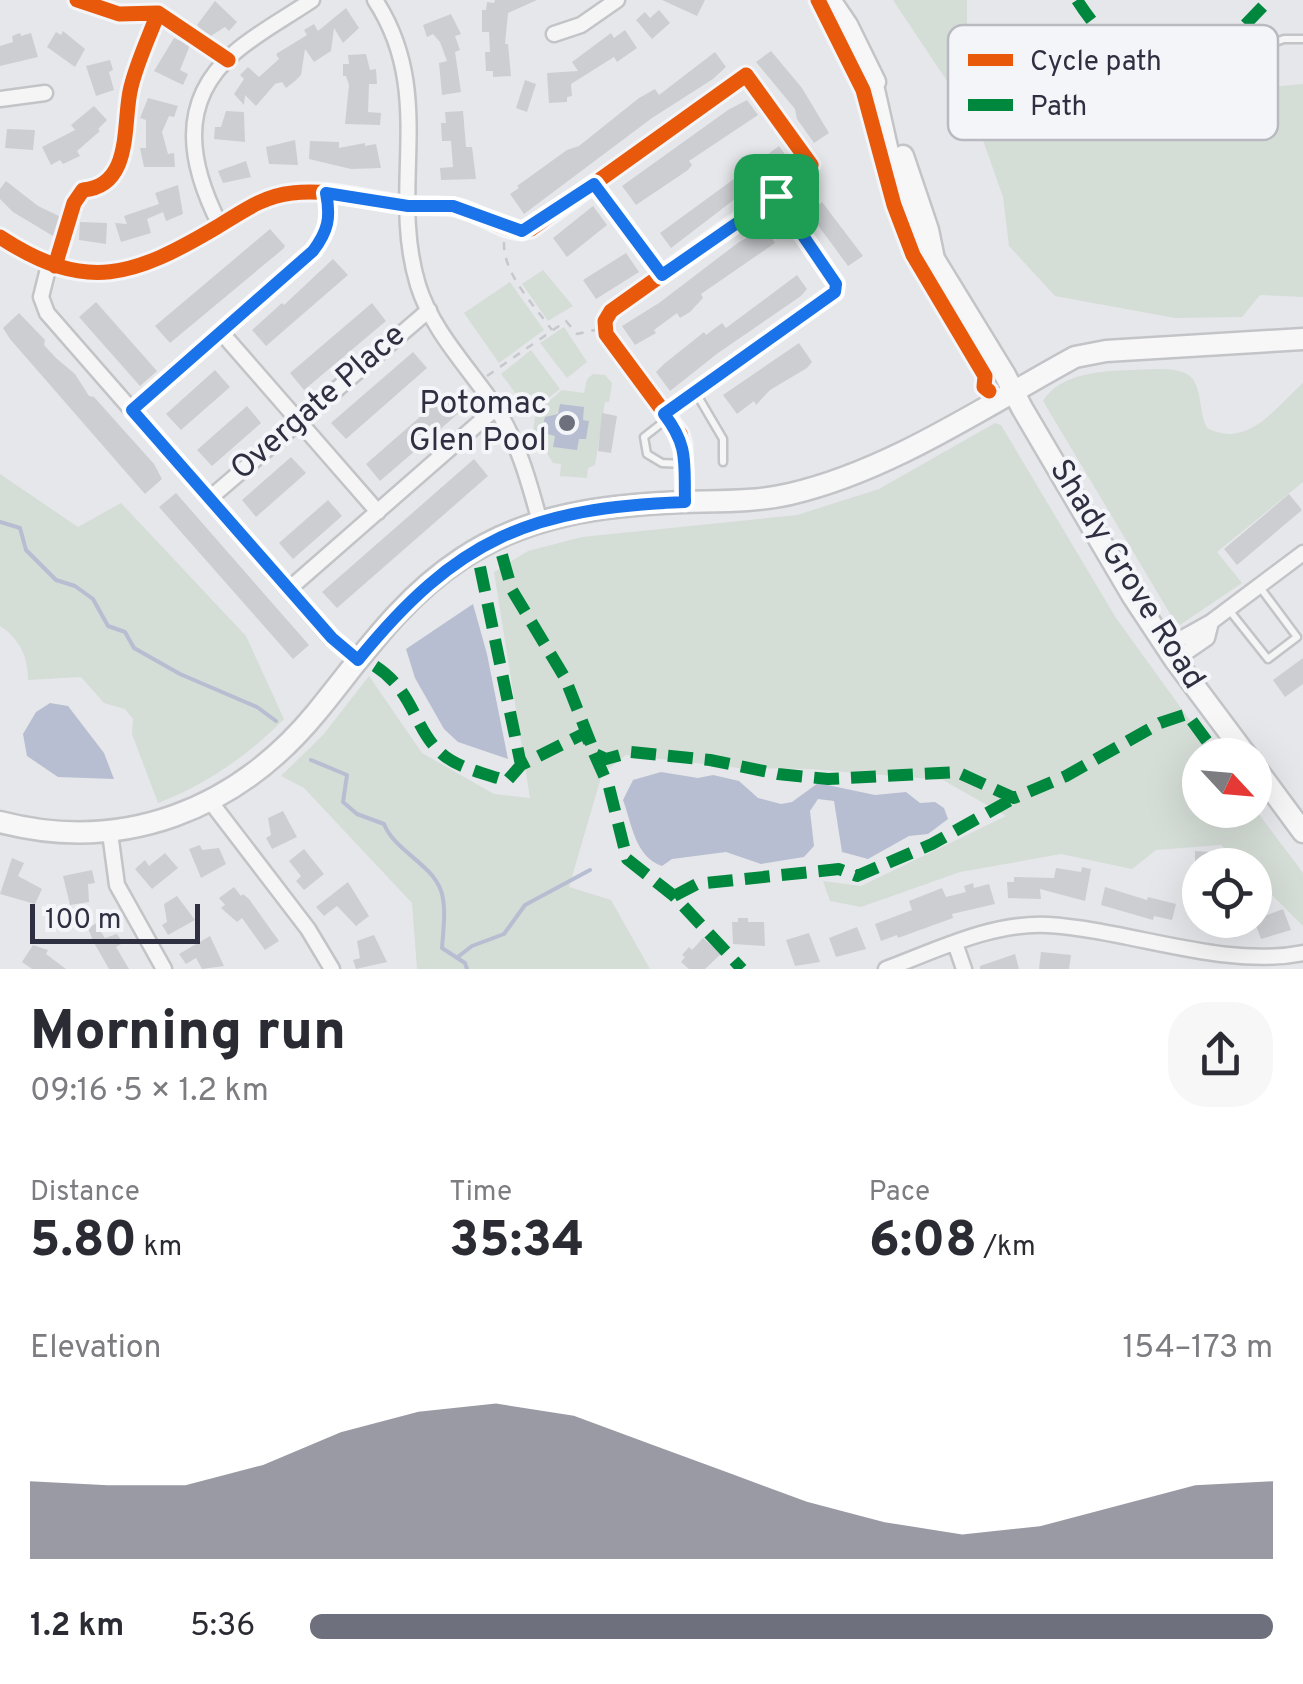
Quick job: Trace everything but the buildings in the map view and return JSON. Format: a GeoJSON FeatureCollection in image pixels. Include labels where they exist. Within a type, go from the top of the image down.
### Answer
{"type":"FeatureCollection","features":[{"type":"Feature","properties":{"kind":"main road","name":"Shady Grove Road"},"geometry":{"type":"LineString","coordinates":[[830,0],[870,72],[897,192],[914,239],[934,258],[1109,557],[1170,653],[1233,738]]}},
{"type":"Feature","properties":{"kind":"main road"},"geometry":{"type":"LineString","coordinates":[[0,822],[66,834],[110,832],[156,823],[210,801],[250,776],[287,744],[414,595],[459,560],[500,536],[576,511],[617,505],[762,499],[847,478],[1075,357],[1106,350],[1303,339]]}},
{"type":"Feature","properties":{"kind":"main road"},"geometry":{"type":"LineString","coordinates":[[1272,791],[1303,832]]}},
{"type":"Feature","properties":{"kind":"street"},"geometry":{"type":"LineString","coordinates":[[220,225],[201,187],[194,161],[195,119],[202,96],[216,72],[234,53],[312,0]]}},
{"type":"Feature","properties":{"kind":"street"},"geometry":{"type":"LineString","coordinates":[[375,0],[392,28],[409,89],[408,206],[418,284],[429,310],[513,437],[540,522]]}},
{"type":"Feature","properties":{"kind":"street"},"geometry":{"type":"LineString","coordinates":[[554,34],[581,25],[617,0]]}},
{"type":"Feature","properties":{"kind":"street"},"geometry":{"type":"LineString","coordinates":[[0,237],[49,265],[90,273],[144,266],[163,259],[266,198],[296,192],[408,206],[453,206],[509,229],[531,229],[746,75],[810,164],[808,170],[611,311],[605,320],[606,334],[680,434],[685,502]]}},
{"type":"Feature","properties":{"kind":"street"},"geometry":{"type":"LineString","coordinates":[[0,100],[45,94]]}},
{"type":"Feature","properties":{"kind":"street"},"geometry":{"type":"LineString","coordinates":[[594,184],[662,275]]}},
{"type":"Feature","properties":{"kind":"street"},"geometry":{"type":"LineString","coordinates":[[132,410],[313,251],[326,234],[330,215],[326,193]]}},
{"type":"Feature","properties":{"kind":"street"},"geometry":{"type":"LineString","coordinates":[[666,416],[835,292],[836,284],[776,196]]}},
{"type":"Feature","properties":{"kind":"street"},"geometry":{"type":"LineString","coordinates":[[49,265],[42,304],[332,638],[358,660]]}},
{"type":"Feature","properties":{"kind":"street","name":"Overgate Place"},"geometry":{"type":"LineString","coordinates":[[210,498],[429,310]]}},
{"type":"Feature","properties":{"kind":"street"},"geometry":{"type":"LineString","coordinates":[[222,332],[378,512]]}},
{"type":"Feature","properties":{"kind":"street"},"geometry":{"type":"LineString","coordinates":[[289,589],[496,408]]}},
{"type":"Feature","properties":{"kind":"street"},"geometry":{"type":"LineString","coordinates":[[1170,653],[1207,638],[1212,622],[1303,552]]}},
{"type":"Feature","properties":{"kind":"street"},"geometry":{"type":"LineString","coordinates":[[210,801],[308,929],[332,969]]}},
{"type":"Feature","properties":{"kind":"street"},"geometry":{"type":"LineString","coordinates":[[110,832],[117,885],[164,969]]}},
{"type":"Feature","properties":{"kind":"street"},"geometry":{"type":"LineString","coordinates":[[886,969],[1008,928],[1047,925],[1218,962],[1274,966],[1303,953]]}},
{"type":"Feature","properties":{"kind":"street"},"geometry":{"type":"LineString","coordinates":[[955,944],[964,969]]}},
{"type":"Feature","properties":{"kind":"lane"},"geometry":{"type":"LineString","coordinates":[[1278,41],[1303,39]]}},
{"type":"Feature","properties":{"kind":"lane"},"geometry":{"type":"LineString","coordinates":[[695,392],[723,439],[723,462]]}},
{"type":"Feature","properties":{"kind":"lane"},"geometry":{"type":"LineString","coordinates":[[666,416],[644,437],[647,454],[662,463],[684,464]]}},
{"type":"Feature","properties":{"kind":"lane"},"geometry":{"type":"LineString","coordinates":[[1228,609],[1268,659],[1297,637],[1259,586]]}},
{"type":"Feature","properties":{"kind":"path"},"geometry":{"type":"LineString","coordinates":[[509,229],[504,253],[514,277],[552,331]]}},
{"type":"Feature","properties":{"kind":"path"},"geometry":{"type":"LineString","coordinates":[[478,383],[566,321],[577,334],[592,330],[606,334]]}},
{"type":"Feature","properties":{"kind":"shaded area"},"geometry":{"type":"Polygon","coordinates":[[[893,0],[967,0],[967,25],[948,25],[948,82],[893,0]]]}},
{"type":"Feature","properties":{"kind":"shaded area"},"geometry":{"type":"Polygon","coordinates":[[[1303,84],[1303,297],[1260,295],[1242,317],[1175,318],[1055,296],[1009,246],[1003,197],[983,140],[1278,140],[1278,86],[1303,84]]]}},
{"type":"Feature","properties":{"kind":"shaded area"},"geometry":{"type":"Polygon","coordinates":[[[543,270],[573,306],[548,321],[522,284],[543,270]]]}},
{"type":"Feature","properties":{"kind":"shaded area"},"geometry":{"type":"Polygon","coordinates":[[[510,282],[544,330],[499,363],[464,313],[510,282]]]}},
{"type":"Feature","properties":{"kind":"shaded area"},"geometry":{"type":"Polygon","coordinates":[[[564,327],[587,362],[567,378],[540,343],[564,327]]]}},
{"type":"Feature","properties":{"kind":"shaded area"},"geometry":{"type":"Polygon","coordinates":[[[531,350],[560,389],[530,412],[501,374],[531,350]]]}},
{"type":"Feature","properties":{"kind":"shaded area"},"geometry":{"type":"Polygon","coordinates":[[[1165,369],[1189,376],[1197,386],[1207,428],[1222,433],[1248,430],[1260,423],[1303,383],[1303,482],[1217,552],[1242,583],[1180,625],[1043,401],[1071,379],[1165,369]]]}},
{"type":"Feature","properties":{"kind":"shaded area","name":"Potomac Glen Pool"},"geometry":{"type":"Polygon","coordinates":[[[593,374],[605,375],[612,383],[595,465],[588,468],[587,478],[560,476],[561,464],[553,463],[533,431],[536,412],[562,390],[584,393],[587,379],[593,374]]]}},
{"type":"Feature","properties":{"kind":"shaded area"},"geometry":{"type":"Polygon","coordinates":[[[995,423],[1001,425],[1116,618],[1203,738],[1182,738],[1182,828],[1269,828],[1303,873],[1303,926],[1272,895],[1272,848],[1221,845],[1156,850],[1132,869],[1061,854],[960,872],[861,907],[830,901],[823,881],[861,886],[1006,816],[943,780],[809,769],[739,768],[626,755],[602,774],[569,887],[611,900],[650,969],[417,969],[412,903],[304,788],[281,776],[323,735],[369,676],[422,753],[494,794],[530,798],[494,572],[528,551],[582,537],[797,515],[879,489],[995,423]]]}},
{"type":"Feature","properties":{"kind":"shaded area"},"geometry":{"type":"Polygon","coordinates":[[[0,474],[78,527],[121,503],[246,636],[284,719],[226,768],[158,803],[132,734],[133,719],[125,709],[104,703],[81,677],[28,680],[22,649],[0,626],[0,474]]]}},
{"type":"Feature","properties":{"kind":"water"},"geometry":{"type":"Polygon","coordinates":[[[560,404],[584,407],[583,420],[589,421],[586,439],[579,439],[577,450],[553,447],[555,436],[542,428],[545,417],[558,414],[560,404]]]}},
{"type":"Feature","properties":{"kind":"water"},"geometry":{"type":"Polygon","coordinates":[[[473,604],[508,759],[458,742],[444,729],[415,678],[406,649],[473,604]]]}},
{"type":"Feature","properties":{"kind":"water"},"geometry":{"type":"Polygon","coordinates":[[[50,703],[68,706],[104,753],[114,779],[58,777],[27,756],[23,734],[36,712],[50,703]]]}},
{"type":"Feature","properties":{"kind":"water"},"geometry":{"type":"Polygon","coordinates":[[[661,772],[739,781],[758,798],[781,804],[792,802],[818,783],[875,795],[906,792],[920,803],[935,802],[944,808],[948,819],[928,834],[909,836],[868,859],[842,852],[834,801],[818,799],[810,811],[814,846],[804,857],[761,864],[726,852],[672,859],[662,866],[640,847],[623,800],[633,780],[661,772]]]}},
{"type":"Feature","properties":{"kind":"waterway"},"geometry":{"type":"LineString","coordinates":[[0,522],[20,528],[26,550],[56,580],[75,586],[93,599],[108,626],[125,632],[134,648],[180,674],[257,707],[276,721]]}},
{"type":"Feature","properties":{"kind":"waterway"},"geometry":{"type":"LineString","coordinates":[[311,760],[347,775],[343,802],[357,814],[384,824],[398,844],[434,878],[444,905],[442,948],[465,963],[467,969]]}},
{"type":"Feature","properties":{"kind":"waterway"},"geometry":{"type":"LineString","coordinates":[[459,956],[472,946],[504,934],[525,905],[590,870]]}},
{"type":"Feature","properties":{"kind":"marked path"},"geometry":{"type":"LineString","coordinates":[[1077,0],[1095,25]]}},
{"type":"Feature","properties":{"kind":"marked path"},"geometry":{"type":"LineString","coordinates":[[1245,25],[1269,0]]}},
{"type":"Feature","properties":{"kind":"marked path"},"geometry":{"type":"LineString","coordinates":[[502,555],[512,590],[565,678],[595,754],[606,759],[631,752],[828,779],[957,772],[1014,798],[1066,776],[1160,723],[1187,714],[1205,738]]}},
{"type":"Feature","properties":{"kind":"marked path"},"geometry":{"type":"LineString","coordinates":[[480,567],[521,765],[585,733],[609,787],[627,859],[674,896],[742,969]]}},
{"type":"Feature","properties":{"kind":"marked path"},"geometry":{"type":"LineString","coordinates":[[375,666],[398,687],[424,733],[448,758],[507,781],[521,765]]}},
{"type":"Feature","properties":{"kind":"marked path"},"geometry":{"type":"LineString","coordinates":[[674,896],[697,884],[839,869],[857,876],[932,844],[1014,798]]}},
{"type":"Feature","properties":{"kind":"cycle path"},"geometry":{"type":"LineString","coordinates":[[77,0],[119,14],[158,13],[228,60]]}},
{"type":"Feature","properties":{"kind":"cycle path"},"geometry":{"type":"LineString","coordinates":[[818,0],[863,90],[894,205],[913,255],[985,376],[984,387],[989,391]]}},
{"type":"Feature","properties":{"kind":"cycle path"},"geometry":{"type":"LineString","coordinates":[[55,266],[74,203],[83,190],[99,186],[111,177],[118,165],[131,87],[158,13]]}},
{"type":"Feature","properties":{"kind":"cycle path"},"geometry":{"type":"LineString","coordinates":[[0,237],[59,266],[110,272],[160,257],[262,201],[306,192],[453,207],[522,231],[531,229],[746,75],[811,165],[808,171],[611,311],[605,321],[606,334],[680,434],[685,502]]}},
{"type":"Feature","properties":{"kind":"place","name":"Potomac Glen Pool"},"geometry":{"type":"Point","coordinates":[567,423]}},
{"type":"Feature","properties":{"kind":"route"},"geometry":{"type":"LineString","coordinates":[[594,184],[662,275],[776,196],[836,284],[835,292],[664,414],[684,446],[685,502],[576,511],[500,536],[459,560],[414,595],[358,660],[332,638],[132,410],[313,251],[326,234],[330,215],[326,193],[408,206],[453,206],[522,231],[531,229],[594,184]]}}]}
